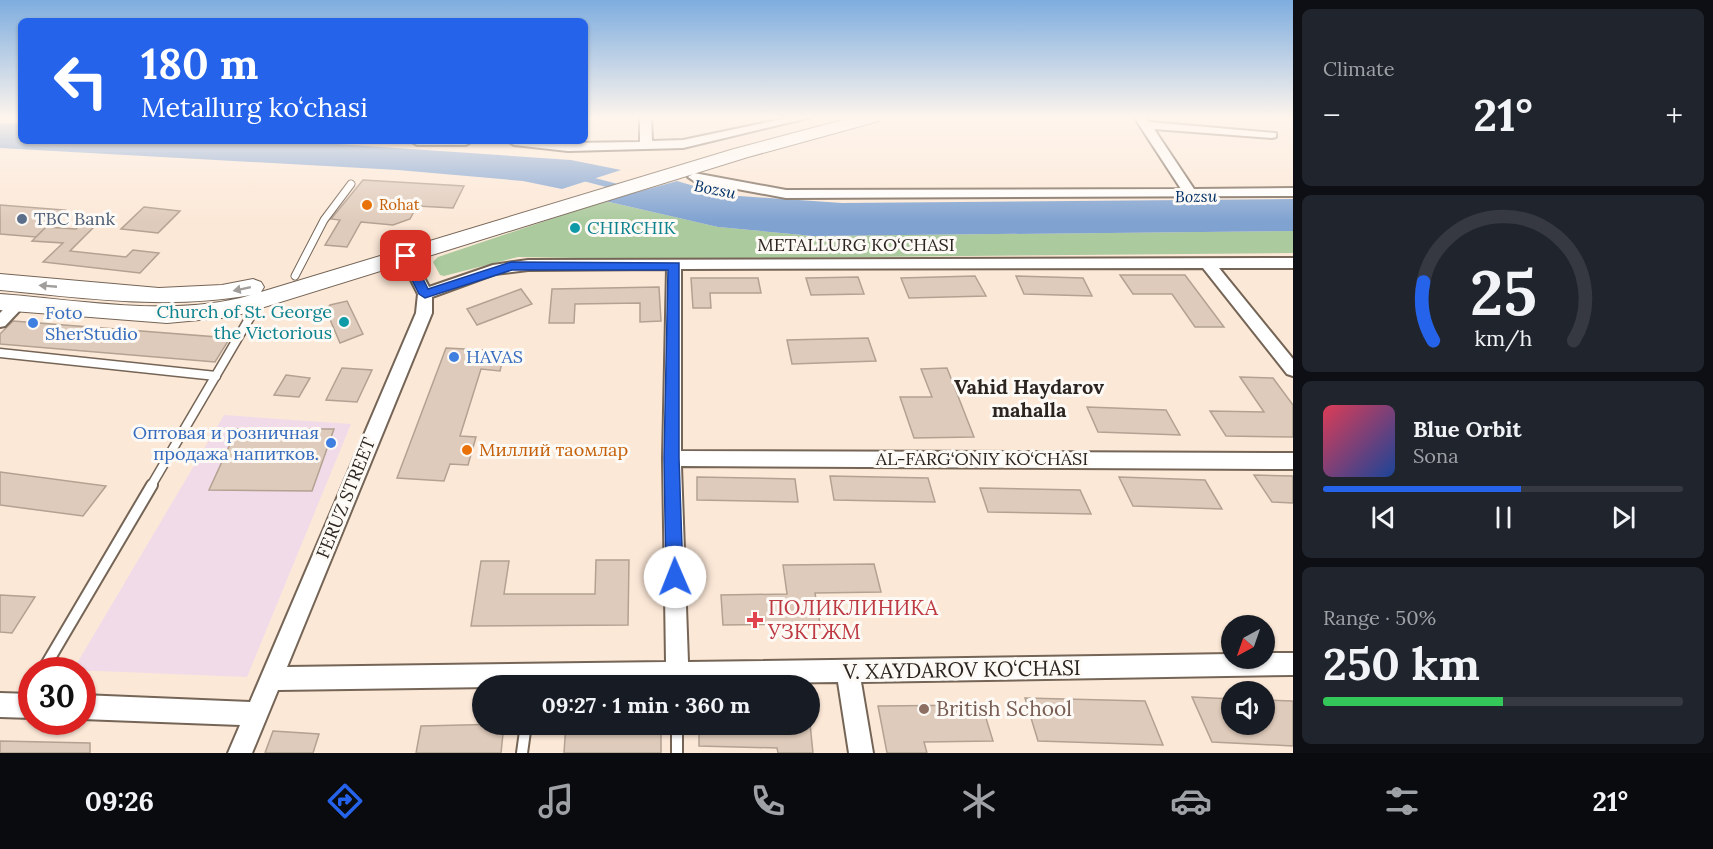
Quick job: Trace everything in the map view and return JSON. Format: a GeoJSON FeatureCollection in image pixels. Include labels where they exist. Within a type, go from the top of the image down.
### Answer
{"type":"FeatureCollection","features":[{"type":"Feature","properties":{"kind":"main road"},"geometry":{"type":"LineString","coordinates":[[9,302],[167,315],[219,312],[260,302],[564,195],[717,152]]}},
{"type":"Feature","properties":{"kind":"main road"},"geometry":{"type":"LineString","coordinates":[[0,282],[190,296],[240,290],[403,250],[588,200],[740,152]]}},
{"type":"Feature","properties":{"kind":"street"},"geometry":{"type":"LineString","coordinates":[[1164,152],[1190,192]]}},
{"type":"Feature","properties":{"kind":"street"},"geometry":{"type":"LineString","coordinates":[[694,177],[786,194],[1293,192]]}},
{"type":"Feature","properties":{"kind":"street"},"geometry":{"type":"LineString","coordinates":[[403,250],[425,294]]}},
{"type":"Feature","properties":{"kind":"street","name":"METALLURG KO‘CHASI"},"geometry":{"type":"LineString","coordinates":[[425,294],[511,266],[1293,262]]}},
{"type":"Feature","properties":{"kind":"street"},"geometry":{"type":"LineString","coordinates":[[1208,264],[1293,370]]}},
{"type":"Feature","properties":{"kind":"street"},"geometry":{"type":"LineString","coordinates":[[674,266],[672,458],[677,675]]}},
{"type":"Feature","properties":{"kind":"street","name":"FERUZ STREET"},"geometry":{"type":"LineString","coordinates":[[240,753],[400,365],[424,313],[425,294]]}},
{"type":"Feature","properties":{"kind":"street"},"geometry":{"type":"LineString","coordinates":[[0,322],[9,302]]}},
{"type":"Feature","properties":{"kind":"street","name":"AL-FARG‘ONIY KO‘CHASI"},"geometry":{"type":"LineString","coordinates":[[672,458],[1293,461]]}},
{"type":"Feature","properties":{"kind":"street","name":"V. XAYDAROV KO‘CHASI"},"geometry":{"type":"LineString","coordinates":[[775,675],[1293,664]]}},
{"type":"Feature","properties":{"kind":"street"},"geometry":{"type":"LineString","coordinates":[[848,672],[861,753]]}},
{"type":"Feature","properties":{"kind":"street","name":"V. XAYDAROV KO‘CHASI"},"geometry":{"type":"LineString","coordinates":[[272,679],[472,680]]}},
{"type":"Feature","properties":{"kind":"street"},"geometry":{"type":"LineString","coordinates":[[96,708],[257,714]]}},
{"type":"Feature","properties":{"kind":"lane"},"geometry":{"type":"LineString","coordinates":[[296,276],[324,220],[351,184]]}},
{"type":"Feature","properties":{"kind":"lane"},"geometry":{"type":"LineString","coordinates":[[51,657],[260,302]]}},
{"type":"Feature","properties":{"kind":"lane"},"geometry":{"type":"LineString","coordinates":[[0,353],[216,376]]}},
{"type":"Feature","properties":{"kind":"lane"},"geometry":{"type":"LineString","coordinates":[[522,753],[524,735]]}},
{"type":"Feature","properties":{"kind":"lane"},"geometry":{"type":"LineString","coordinates":[[677,735],[677,753]]}},
{"type":"Feature","properties":{"kind":"shaded area"},"geometry":{"type":"Polygon","coordinates":[[[224,415],[351,424],[247,677],[96,671],[96,657],[81,657],[224,415]]]}},
{"type":"Feature","properties":{"kind":"green space"},"geometry":{"type":"Polygon","coordinates":[[[605,201],[718,227],[813,236],[1293,231],[1293,253],[641,259],[518,257],[444,276],[440,275],[433,262],[438,257],[605,201]]]}},
{"type":"Feature","properties":{"kind":"water"},"geometry":{"type":"Polygon","coordinates":[[[75,152],[456,152],[571,160],[621,170],[562,189],[523,181],[398,170],[75,152]]]}},
{"type":"Feature","properties":{"kind":"water"},"geometry":{"type":"Polygon","coordinates":[[[677,181],[725,195],[842,203],[1293,199],[1293,231],[813,236],[718,227],[605,201],[677,181]]]}},
{"type":"Feature","properties":{"kind":"building"},"geometry":{"type":"Polygon","coordinates":[[[363,180],[464,186],[453,208],[417,206],[410,219],[393,225],[361,222],[347,247],[325,245],[340,220],[331,219],[363,180]]]}},
{"type":"Feature","properties":{"kind":"building"},"geometry":{"type":"Polygon","coordinates":[[[0,205],[65,210],[36,237],[0,234],[0,205]]]}},
{"type":"Feature","properties":{"kind":"building"},"geometry":{"type":"Polygon","coordinates":[[[144,207],[180,211],[158,233],[121,229],[144,207]]]}},
{"type":"Feature","properties":{"kind":"building"},"geometry":{"type":"Polygon","coordinates":[[[88,218],[102,219],[70,251],[126,257],[133,250],[159,253],[140,273],[43,262],[63,243],[32,241],[46,227],[76,229],[88,218]]]}},
{"type":"Feature","properties":{"kind":"building"},"geometry":{"type":"Polygon","coordinates":[[[1120,275],[1185,275],[1224,327],[1195,327],[1172,294],[1133,294],[1120,275]]]}},
{"type":"Feature","properties":{"kind":"building"},"geometry":{"type":"Polygon","coordinates":[[[975,276],[986,296],[909,298],[901,278],[975,276]]]}},
{"type":"Feature","properties":{"kind":"building"},"geometry":{"type":"Polygon","coordinates":[[[1016,276],[1083,278],[1092,296],[1024,294],[1016,276]]]}},
{"type":"Feature","properties":{"kind":"building"},"geometry":{"type":"Polygon","coordinates":[[[858,277],[864,294],[811,295],[806,278],[858,277]]]}},
{"type":"Feature","properties":{"kind":"building"},"geometry":{"type":"Polygon","coordinates":[[[691,278],[758,278],[761,293],[710,293],[711,308],[693,308],[691,278]]]}},
{"type":"Feature","properties":{"kind":"building"},"geometry":{"type":"Polygon","coordinates":[[[659,287],[661,321],[640,322],[640,303],[575,304],[574,323],[549,323],[552,289],[659,287]]]}},
{"type":"Feature","properties":{"kind":"building"},"geometry":{"type":"Polygon","coordinates":[[[521,289],[532,304],[477,325],[467,309],[521,289]]]}},
{"type":"Feature","properties":{"kind":"building","name":"Church of St. George the Victorious"},"geometry":{"type":"Polygon","coordinates":[[[347,301],[363,334],[340,343],[326,310],[330,305],[347,301]]]}},
{"type":"Feature","properties":{"kind":"building"},"geometry":{"type":"Polygon","coordinates":[[[13,321],[230,338],[215,362],[0,344],[0,334],[13,321]]]}},
{"type":"Feature","properties":{"kind":"building"},"geometry":{"type":"Polygon","coordinates":[[[868,338],[876,361],[792,364],[787,340],[868,338]]]}},
{"type":"Feature","properties":{"kind":"building"},"geometry":{"type":"Polygon","coordinates":[[[446,348],[505,351],[500,371],[481,369],[460,436],[476,437],[468,465],[450,464],[444,481],[397,478],[446,348]]]}},
{"type":"Feature","properties":{"kind":"building"},"geometry":{"type":"Polygon","coordinates":[[[342,368],[372,370],[357,402],[326,400],[342,368]]]}},
{"type":"Feature","properties":{"kind":"building"},"geometry":{"type":"Polygon","coordinates":[[[947,368],[974,437],[914,438],[900,397],[932,397],[921,369],[947,368]]]}},
{"type":"Feature","properties":{"kind":"building"},"geometry":{"type":"Polygon","coordinates":[[[286,375],[310,378],[299,397],[274,395],[286,375]]]}},
{"type":"Feature","properties":{"kind":"building"},"geometry":{"type":"Polygon","coordinates":[[[1240,377],[1273,378],[1293,405],[1293,437],[1226,436],[1210,411],[1264,412],[1240,377]]]}},
{"type":"Feature","properties":{"kind":"building"},"geometry":{"type":"Polygon","coordinates":[[[1087,407],[1166,410],[1180,435],[1098,432],[1087,407]]]}},
{"type":"Feature","properties":{"kind":"building"},"geometry":{"type":"Polygon","coordinates":[[[237,429],[334,429],[312,491],[209,490],[237,429]]]}},
{"type":"Feature","properties":{"kind":"building"},"geometry":{"type":"Polygon","coordinates":[[[0,472],[106,486],[83,516],[0,505],[0,472]]]}},
{"type":"Feature","properties":{"kind":"building"},"geometry":{"type":"Polygon","coordinates":[[[1254,475],[1293,476],[1293,503],[1272,502],[1254,475]]]}},
{"type":"Feature","properties":{"kind":"building"},"geometry":{"type":"Polygon","coordinates":[[[830,476],[928,478],[935,502],[834,500],[830,476]]]}},
{"type":"Feature","properties":{"kind":"building"},"geometry":{"type":"Polygon","coordinates":[[[697,477],[795,479],[798,502],[697,500],[697,477]]]}},
{"type":"Feature","properties":{"kind":"building"},"geometry":{"type":"Polygon","coordinates":[[[1119,477],[1205,480],[1222,509],[1133,506],[1119,477]]]}},
{"type":"Feature","properties":{"kind":"building"},"geometry":{"type":"Polygon","coordinates":[[[980,488],[1080,490],[1091,514],[988,512],[980,488]]]}},
{"type":"Feature","properties":{"kind":"building"},"geometry":{"type":"Polygon","coordinates":[[[596,560],[629,560],[628,625],[471,626],[481,561],[509,561],[504,594],[595,594],[596,560]]]}},
{"type":"Feature","properties":{"kind":"building"},"geometry":{"type":"Polygon","coordinates":[[[874,564],[881,592],[815,593],[820,624],[723,625],[721,595],[787,594],[783,565],[874,564]]]}},
{"type":"Feature","properties":{"kind":"building"},"geometry":{"type":"Polygon","coordinates":[[[0,595],[35,597],[12,633],[0,632],[0,595]]]}},
{"type":"Feature","properties":{"kind":"building"},"geometry":{"type":"Polygon","coordinates":[[[1192,697],[1221,698],[1221,735],[1275,735],[1275,700],[1293,701],[1293,746],[1212,742],[1192,697]]]}},
{"type":"Feature","properties":{"kind":"building"},"geometry":{"type":"Polygon","coordinates":[[[1025,698],[1145,701],[1163,745],[1038,741],[1025,698]]]}},
{"type":"Feature","properties":{"kind":"building"},"geometry":{"type":"Polygon","coordinates":[[[982,705],[993,741],[924,742],[927,753],[887,753],[878,706],[982,705]]]}},
{"type":"Feature","properties":{"kind":"building"},"geometry":{"type":"Polygon","coordinates":[[[472,725],[472,735],[503,735],[501,753],[416,753],[421,726],[472,725]]]}},
{"type":"Feature","properties":{"kind":"building"},"geometry":{"type":"Polygon","coordinates":[[[273,731],[319,734],[313,753],[265,753],[273,731]]]}},
{"type":"Feature","properties":{"kind":"building"},"geometry":{"type":"Polygon","coordinates":[[[565,735],[661,735],[661,753],[564,753],[565,735]]]}},
{"type":"Feature","properties":{"kind":"building"},"geometry":{"type":"Polygon","coordinates":[[[699,735],[811,735],[813,753],[778,753],[777,748],[699,746],[699,735]]]}},
{"type":"Feature","properties":{"kind":"building"},"geometry":{"type":"Polygon","coordinates":[[[0,741],[90,743],[90,753],[0,753],[0,741]]]}},
{"type":"Feature","properties":{"kind":"waterway","name":"Bozsu"},"geometry":{"type":"LineString","coordinates":[[572,175],[633,191]]}},
{"type":"Feature","properties":{"kind":"place","name":"Rohat"},"geometry":{"type":"Point","coordinates":[367,205]}},
{"type":"Feature","properties":{"kind":"place","name":"TBC Bank"},"geometry":{"type":"Point","coordinates":[22,219]}},
{"type":"Feature","properties":{"kind":"place","name":"CHIRCHIK"},"geometry":{"type":"Point","coordinates":[575,228]}},
{"type":"Feature","properties":{"kind":"place","name":"Church of St. George the Victorious"},"geometry":{"type":"Point","coordinates":[344,322]}},
{"type":"Feature","properties":{"kind":"place","name":"Foto SherStudio"},"geometry":{"type":"Point","coordinates":[33,323]}},
{"type":"Feature","properties":{"kind":"place","name":"HAVAS"},"geometry":{"type":"Point","coordinates":[454,357]}},
{"type":"Feature","properties":{"kind":"place","name":"Оптовая и розничная продажа напитков."},"geometry":{"type":"Point","coordinates":[331,443]}},
{"type":"Feature","properties":{"kind":"place","name":"Миллий таомлар"},"geometry":{"type":"Point","coordinates":[467,450]}},
{"type":"Feature","properties":{"kind":"place","name":"ПОЛИКЛИНИКА УЗКТЖМ"},"geometry":{"type":"Point","coordinates":[755,620]}},
{"type":"Feature","properties":{"kind":"place","name":"British School"},"geometry":{"type":"Point","coordinates":[924,709]}},
{"type":"Feature","properties":{"kind":"district","name":"Vahid Haydarov mahalla"},"geometry":{"type":"Point","coordinates":[1029,398]}},
{"type":"Feature","properties":{"kind":"route"},"geometry":{"type":"LineString","coordinates":[[406,256],[425,294],[511,266],[674,266],[672,458],[675,577]]}}]}
